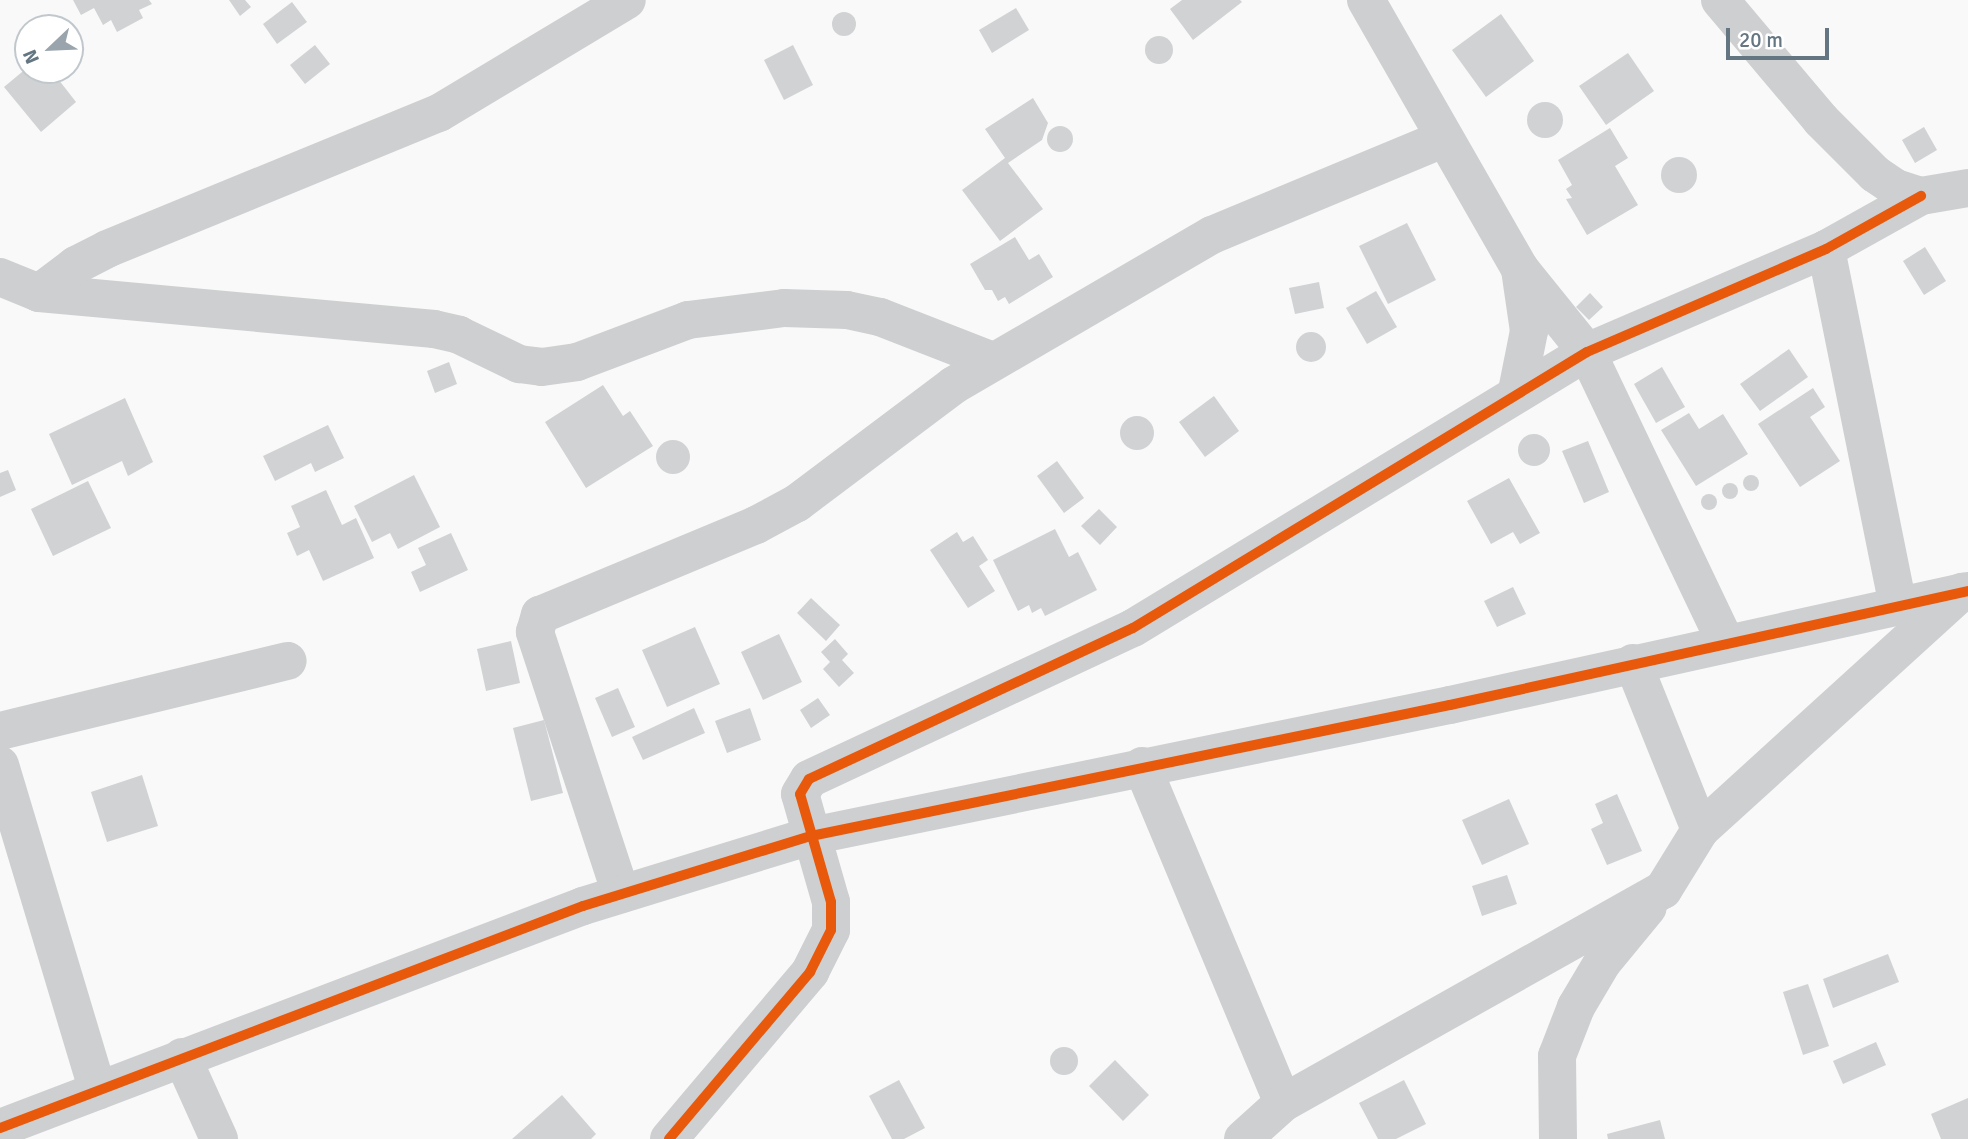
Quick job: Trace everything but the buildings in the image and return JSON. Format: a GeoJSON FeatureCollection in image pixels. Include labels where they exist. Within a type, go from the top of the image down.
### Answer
{"type":"FeatureCollection","features":[{"type":"Feature","properties":{"kind":"street"},"geometry":{"type":"LineString","coordinates":[[39,293],[76,265],[107,249],[439,113],[626,0]]}},
{"type":"Feature","properties":{"kind":"street"},"geometry":{"type":"LineString","coordinates":[[1366,0],[1443,139],[1520,269],[1587,352],[1726,643]]}},
{"type":"Feature","properties":{"kind":"street"},"geometry":{"type":"LineString","coordinates":[[1720,0],[1852,153],[1896,188],[1921,196]]}},
{"type":"Feature","properties":{"kind":"street"},"geometry":{"type":"LineString","coordinates":[[621,894],[535,632],[536,621],[545,611],[756,525],[797,503],[993,361],[1212,235],[1443,139]]}},
{"type":"Feature","properties":{"kind":"street"},"geometry":{"type":"LineString","coordinates":[[676,1136],[777,1013],[822,951],[831,930],[831,902],[800,794],[809,779],[1133,628],[1517,391],[1587,352],[1826,248],[1921,196],[1968,188]]}},
{"type":"Feature","properties":{"kind":"street"},"geometry":{"type":"LineString","coordinates":[[1826,248],[1898,605]]}},
{"type":"Feature","properties":{"kind":"street"},"geometry":{"type":"LineString","coordinates":[[1517,391],[1529,331],[1520,269]]}},
{"type":"Feature","properties":{"kind":"street"},"geometry":{"type":"LineString","coordinates":[[0,277],[39,293],[434,329],[459,335],[519,364],[542,367],[577,362],[644,334],[716,314],[784,308],[847,310],[918,329],[993,361]]}},
{"type":"Feature","properties":{"kind":"street"},"geometry":{"type":"LineString","coordinates":[[0,1128],[182,1057],[621,894],[811,836],[1965,592]]}},
{"type":"Feature","properties":{"kind":"street"},"geometry":{"type":"LineString","coordinates":[[1558,1139],[1557,1056],[1576,1007],[1602,963],[1663,890],[1700,830],[1965,592]]}},
{"type":"Feature","properties":{"kind":"street"},"geometry":{"type":"LineString","coordinates":[[0,731],[288,661]]}},
{"type":"Feature","properties":{"kind":"street"},"geometry":{"type":"LineString","coordinates":[[1633,663],[1700,830]]}},
{"type":"Feature","properties":{"kind":"street"},"geometry":{"type":"LineString","coordinates":[[0,765],[14,853],[98,1091]]}},
{"type":"Feature","properties":{"kind":"street"},"geometry":{"type":"LineString","coordinates":[[1142,766],[1283,1102]]}},
{"type":"Feature","properties":{"kind":"street"},"geometry":{"type":"LineString","coordinates":[[1243,1139],[1283,1102],[1663,890]]}},
{"type":"Feature","properties":{"kind":"street"},"geometry":{"type":"LineString","coordinates":[[182,1057],[219,1139]]}},
{"type":"Feature","properties":{"kind":"cycle path"},"geometry":{"type":"LineString","coordinates":[[669,1139],[810,972],[831,930],[831,902],[800,794],[809,779],[1133,628],[1587,352],[1826,249],[1921,196]]}},
{"type":"Feature","properties":{"kind":"cycle path"},"geometry":{"type":"LineString","coordinates":[[0,1128],[583,906],[811,836],[1450,705],[1968,591]]}}]}
